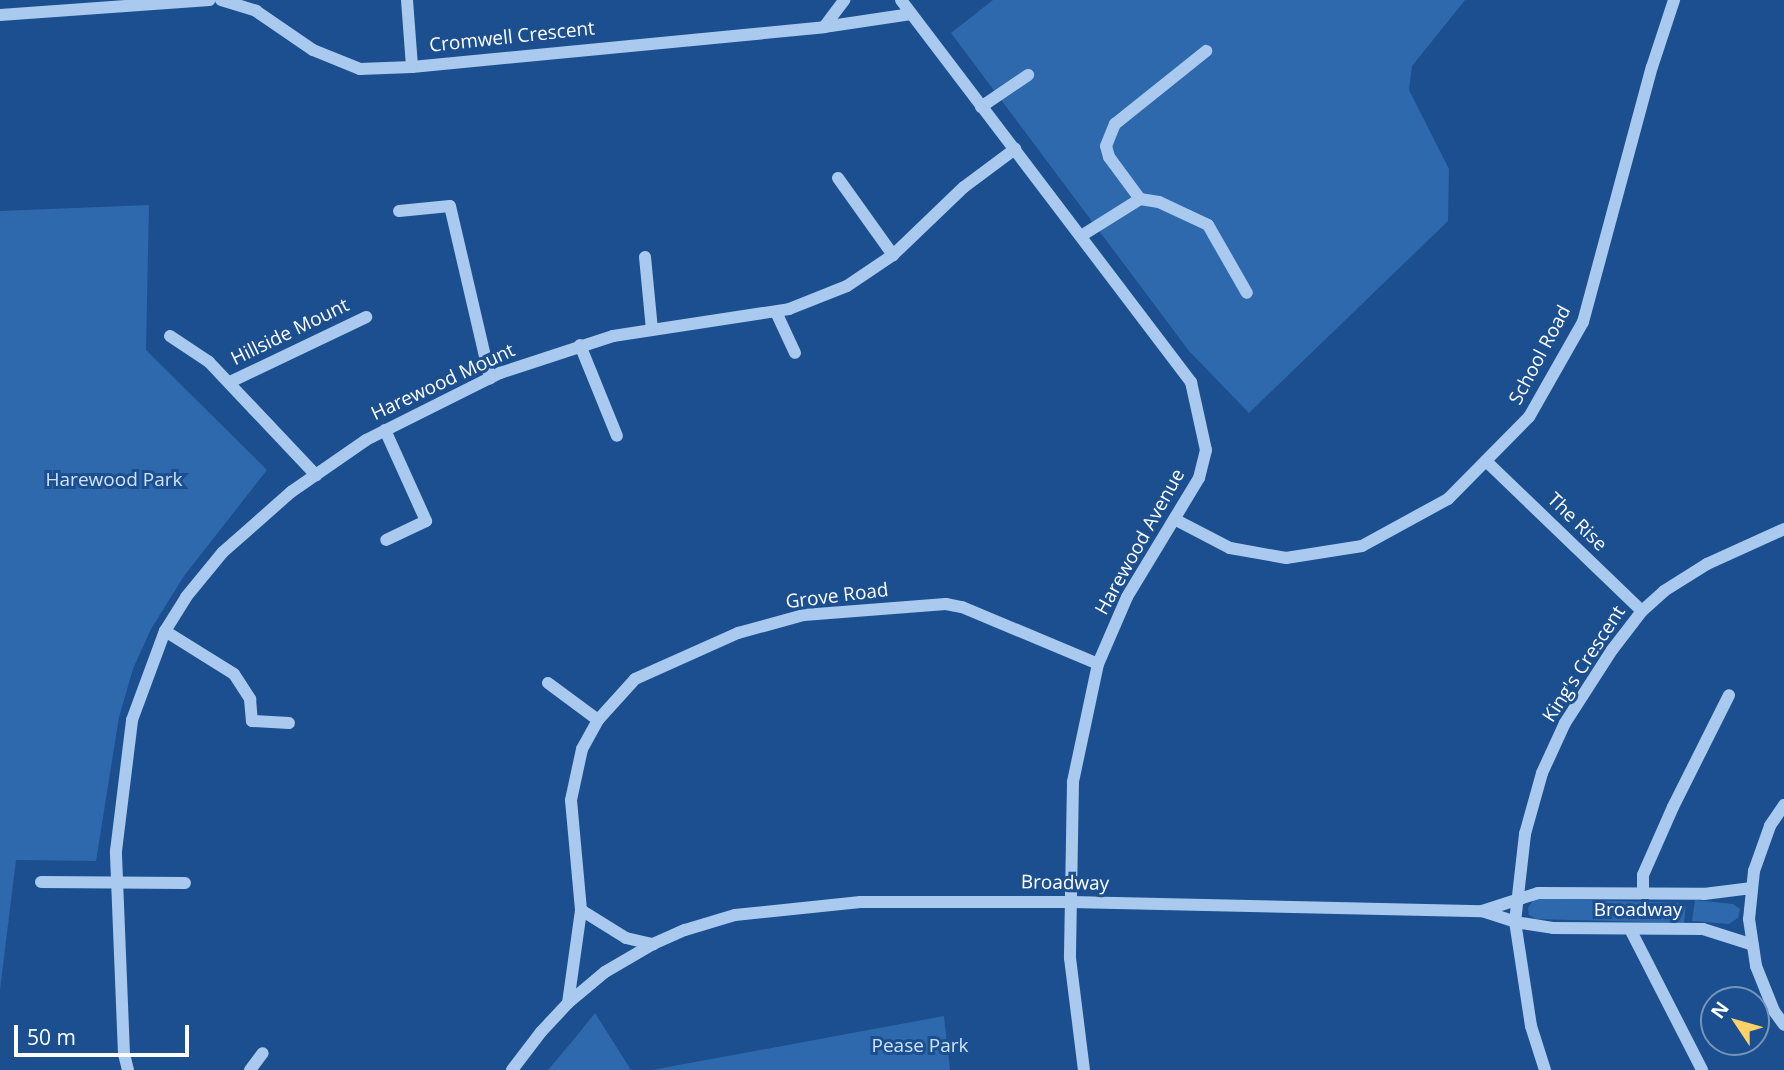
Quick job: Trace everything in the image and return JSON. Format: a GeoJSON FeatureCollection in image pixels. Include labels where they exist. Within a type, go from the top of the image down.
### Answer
{"type":"FeatureCollection","features":[{"type":"Feature","properties":{"kind":"street"},"geometry":{"type":"LineString","coordinates":[[0,15],[209,0]]}},
{"type":"Feature","properties":{"kind":"street","name":"Cromwell Crescent"},"geometry":{"type":"LineString","coordinates":[[221,0],[256,11],[313,50],[360,68],[412,66],[824,26],[911,14]]}},
{"type":"Feature","properties":{"kind":"street"},"geometry":{"type":"LineString","coordinates":[[407,0],[412,66]]}},
{"type":"Feature","properties":{"kind":"street"},"geometry":{"type":"LineString","coordinates":[[824,26],[844,0]]}},
{"type":"Feature","properties":{"kind":"street","name":"Harewood Avenue"},"geometry":{"type":"LineString","coordinates":[[901,0],[1191,382],[1206,450],[1199,478],[1127,597],[1098,664],[1073,782],[1072,972],[1084,1070]]}},
{"type":"Feature","properties":{"kind":"street","name":"School Road"},"geometry":{"type":"LineString","coordinates":[[1176,520],[1230,548],[1286,558],[1362,546],[1448,499],[1529,417],[1583,322],[1652,67],[1674,0]]}},
{"type":"Feature","properties":{"kind":"street"},"geometry":{"type":"LineString","coordinates":[[1206,51],[1115,124],[1106,146],[1109,157],[1140,200],[1179,209],[1208,225],[1247,293]]}},
{"type":"Feature","properties":{"kind":"street"},"geometry":{"type":"LineString","coordinates":[[981,107],[1028,75]]}},
{"type":"Feature","properties":{"kind":"street","name":"Harewood Mount"},"geometry":{"type":"LineString","coordinates":[[128,1070],[124,1054],[117,825],[132,720],[165,631],[186,597],[223,552],[254,522],[316,475],[385,430],[490,378],[580,345],[652,330],[776,312],[811,303],[847,286],[894,255],[964,187],[1015,149]]}},
{"type":"Feature","properties":{"kind":"street"},"geometry":{"type":"LineString","coordinates":[[838,178],[894,255]]}},
{"type":"Feature","properties":{"kind":"street"},"geometry":{"type":"LineString","coordinates":[[1081,236],[1140,200]]}},
{"type":"Feature","properties":{"kind":"street"},"geometry":{"type":"LineString","coordinates":[[400,211],[450,206],[490,378]]}},
{"type":"Feature","properties":{"kind":"street"},"geometry":{"type":"LineString","coordinates":[[645,257],[652,330]]}},
{"type":"Feature","properties":{"kind":"street"},"geometry":{"type":"LineString","coordinates":[[776,312],[795,353]]}},
{"type":"Feature","properties":{"kind":"street","name":"Hillside Mount"},"geometry":{"type":"LineString","coordinates":[[230,382],[366,317]]}},
{"type":"Feature","properties":{"kind":"street","name":"Hillside Mount"},"geometry":{"type":"LineString","coordinates":[[170,336],[209,362],[316,475]]}},
{"type":"Feature","properties":{"kind":"street"},"geometry":{"type":"LineString","coordinates":[[580,345],[617,436]]}},
{"type":"Feature","properties":{"kind":"street"},"geometry":{"type":"LineString","coordinates":[[385,430],[426,521],[386,540]]}},
{"type":"Feature","properties":{"kind":"street","name":"The Rise"},"geometry":{"type":"LineString","coordinates":[[1486,461],[1642,611]]}},
{"type":"Feature","properties":{"kind":"street","name":"King's Crescent"},"geometry":{"type":"LineString","coordinates":[[1515,922],[1525,834],[1542,773],[1565,723],[1612,650],[1642,611],[1664,591],[1707,564],[1784,529]]}},
{"type":"Feature","properties":{"kind":"street","name":"Grove Road"},"geometry":{"type":"LineString","coordinates":[[568,1003],[581,910],[571,800],[582,749],[598,720],[635,679],[689,652],[738,633],[804,615],[946,604],[962,607],[1098,664]]}},
{"type":"Feature","properties":{"kind":"street"},"geometry":{"type":"LineString","coordinates":[[165,631],[234,674],[250,699],[252,721],[289,723]]}},
{"type":"Feature","properties":{"kind":"street"},"geometry":{"type":"LineString","coordinates":[[548,683],[598,720]]}},
{"type":"Feature","properties":{"kind":"street"},"geometry":{"type":"LineString","coordinates":[[1643,893],[1643,875],[1672,807],[1729,695]]}},
{"type":"Feature","properties":{"kind":"street"},"geometry":{"type":"LineString","coordinates":[[1784,805],[1770,826],[1754,871],[1749,919],[1755,966],[1774,1011],[1784,1025]]}},
{"type":"Feature","properties":{"kind":"street"},"geometry":{"type":"LineString","coordinates":[[41,882],[185,883]]}},
{"type":"Feature","properties":{"kind":"street","name":"Broadway"},"geometry":{"type":"LineString","coordinates":[[1482,911],[1517,898],[1558,891],[1704,894],[1752,888]]}},
{"type":"Feature","properties":{"kind":"street","name":"Broadway"},"geometry":{"type":"LineString","coordinates":[[568,1003],[605,972],[653,944],[735,915],[846,904],[1071,902],[1482,911],[1515,922],[1552,928],[1703,929],[1753,945]]}},
{"type":"Feature","properties":{"kind":"street"},"geometry":{"type":"LineString","coordinates":[[581,910],[626,938],[653,944]]}},
{"type":"Feature","properties":{"kind":"street"},"geometry":{"type":"LineString","coordinates":[[1515,922],[1531,1026],[1545,1070]]}},
{"type":"Feature","properties":{"kind":"street"},"geometry":{"type":"LineString","coordinates":[[1630,929],[1702,1070]]}},
{"type":"Feature","properties":{"kind":"street"},"geometry":{"type":"LineString","coordinates":[[512,1070],[568,1003]]}},
{"type":"Feature","properties":{"kind":"street"},"geometry":{"type":"LineString","coordinates":[[250,1070],[263,1053]]}},
{"type":"Feature","properties":{"kind":"green space"},"geometry":{"type":"Polygon","coordinates":[[[993,0],[1465,0],[1412,66],[1409,90],[1449,169],[1448,221],[1249,413],[1189,351],[951,33],[993,0]]]}},
{"type":"Feature","properties":{"kind":"green space","name":"Harewood Park"},"geometry":{"type":"Polygon","coordinates":[[[149,205],[146,350],[267,470],[184,576],[151,629],[133,669],[119,717],[96,861],[16,860],[0,990],[0,211],[149,205]]]}},
{"type":"Feature","properties":{"kind":"green space"},"geometry":{"type":"Polygon","coordinates":[[[1534,899],[1686,903],[1684,923],[1536,919],[1529,915],[1528,908],[1534,899]]]}},
{"type":"Feature","properties":{"kind":"green space"},"geometry":{"type":"Polygon","coordinates":[[[1695,900],[1733,904],[1740,909],[1738,918],[1729,924],[1692,921],[1695,900]]]}},
{"type":"Feature","properties":{"kind":"green space"},"geometry":{"type":"Polygon","coordinates":[[[595,1013],[631,1070],[548,1070],[575,1038],[595,1013]]]}},
{"type":"Feature","properties":{"kind":"green space","name":"Pease Park"},"geometry":{"type":"Polygon","coordinates":[[[944,1016],[950,1070],[652,1070],[944,1016]]]}}]}
